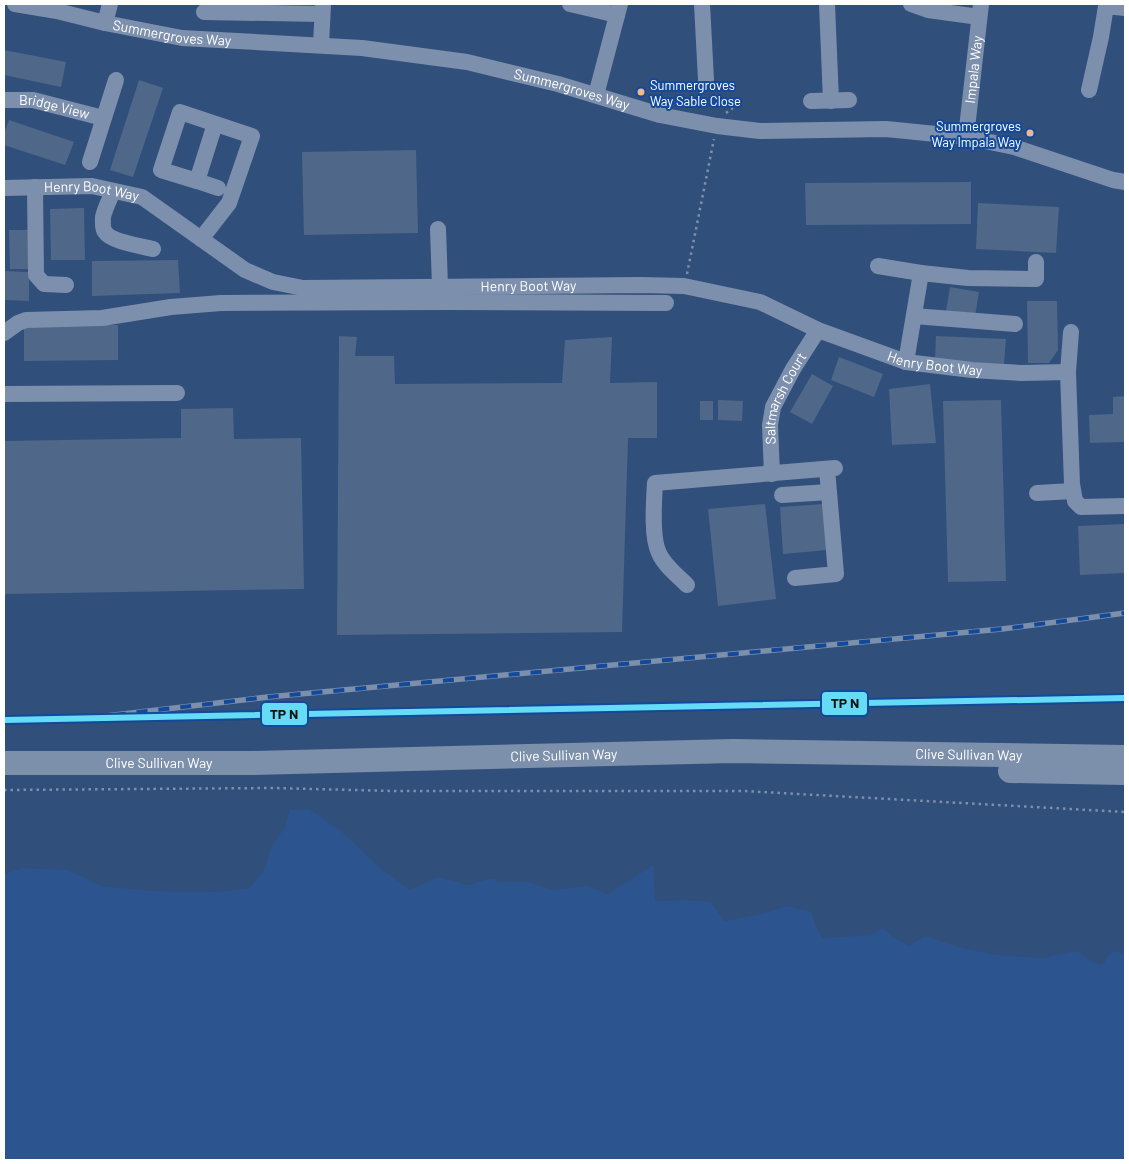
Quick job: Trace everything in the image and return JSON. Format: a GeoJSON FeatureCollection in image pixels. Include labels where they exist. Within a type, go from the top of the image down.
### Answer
{"type":"FeatureCollection","features":[{"type":"Feature","properties":{"kind":"highway","name":"Clive Sullivan Way"},"geometry":{"type":"LineString","coordinates":[[4,763],[251,763],[733,751],[1125,756]]}},
{"type":"Feature","properties":{"kind":"highway","name":"Clive Sullivan Way"},"geometry":{"type":"LineString","coordinates":[[4,778],[727,766],[1125,774]]}},
{"type":"Feature","properties":{"kind":"street","name":"Summergroves Way"},"geometry":{"type":"LineString","coordinates":[[15,4],[57,11],[105,23],[182,38],[362,48],[467,62],[558,84],[660,115],[717,126],[760,131],[886,129],[966,137],[1014,147],[1125,182]]}},
{"type":"Feature","properties":{"kind":"street"},"geometry":{"type":"LineString","coordinates":[[105,23],[110,4]]}},
{"type":"Feature","properties":{"kind":"street"},"geometry":{"type":"LineString","coordinates":[[570,4],[618,10],[596,95]]}},
{"type":"Feature","properties":{"kind":"street"},"geometry":{"type":"LineString","coordinates":[[702,4],[706,80]]}},
{"type":"Feature","properties":{"kind":"street"},"geometry":{"type":"LineString","coordinates":[[827,4],[831,101]]}},
{"type":"Feature","properties":{"kind":"street"},"geometry":{"type":"LineString","coordinates":[[911,4],[928,10],[980,10]]}},
{"type":"Feature","properties":{"kind":"street"},"geometry":{"type":"LineString","coordinates":[[1088,90],[1101,38],[1106,6],[1125,8]]}},
{"type":"Feature","properties":{"kind":"street"},"geometry":{"type":"LineString","coordinates":[[204,12],[323,9],[321,45]]}},
{"type":"Feature","properties":{"kind":"street","name":"Impala Way"},"geometry":{"type":"LineString","coordinates":[[966,137],[980,10]]}},
{"type":"Feature","properties":{"kind":"street","name":"Bridge View"},"geometry":{"type":"LineString","coordinates":[[90,162],[116,80]]}},
{"type":"Feature","properties":{"kind":"street","name":"Bridge View"},"geometry":{"type":"LineString","coordinates":[[4,100],[33,100],[103,118]]}},
{"type":"Feature","properties":{"kind":"street"},"geometry":{"type":"LineString","coordinates":[[811,101],[849,100]]}},
{"type":"Feature","properties":{"kind":"street"},"geometry":{"type":"LineString","coordinates":[[201,239],[229,203],[252,136],[180,112],[161,170],[218,188]]}},
{"type":"Feature","properties":{"kind":"street"},"geometry":{"type":"LineString","coordinates":[[196,181],[215,124]]}},
{"type":"Feature","properties":{"kind":"street","name":"Henry Boot Way"},"geometry":{"type":"LineString","coordinates":[[4,188],[92,186],[142,197],[245,270],[273,282],[303,288],[383,295],[440,286],[684,286],[760,302],[818,330],[906,362],[972,370],[1021,373],[1068,372]]}},
{"type":"Feature","properties":{"kind":"street"},"geometry":{"type":"LineString","coordinates":[[35,188],[36,275],[44,284],[66,285]]}},
{"type":"Feature","properties":{"kind":"street"},"geometry":{"type":"LineString","coordinates":[[113,191],[104,217],[104,232],[110,237],[153,249]]}},
{"type":"Feature","properties":{"kind":"street"},"geometry":{"type":"LineString","coordinates":[[438,229],[440,286]]}},
{"type":"Feature","properties":{"kind":"street"},"geometry":{"type":"LineString","coordinates":[[878,266],[968,278],[1036,279],[1036,262]]}},
{"type":"Feature","properties":{"kind":"street"},"geometry":{"type":"LineString","coordinates":[[906,362],[921,273]]}},
{"type":"Feature","properties":{"kind":"street"},"geometry":{"type":"LineString","coordinates":[[562,285],[562,303]]}},
{"type":"Feature","properties":{"kind":"street"},"geometry":{"type":"LineString","coordinates":[[4,333],[26,320],[102,318],[171,307],[221,303],[383,295],[562,303],[666,303]]}},
{"type":"Feature","properties":{"kind":"street"},"geometry":{"type":"LineString","coordinates":[[914,316],[1016,324]]}},
{"type":"Feature","properties":{"kind":"street","name":"Saltmarsh Court"},"geometry":{"type":"LineString","coordinates":[[772,474],[770,425],[773,407],[793,369],[818,330]]}},
{"type":"Feature","properties":{"kind":"street"},"geometry":{"type":"LineString","coordinates":[[1071,332],[1068,372],[1074,501],[1081,507],[1125,506]]}},
{"type":"Feature","properties":{"kind":"street"},"geometry":{"type":"LineString","coordinates":[[4,394],[178,393]]}},
{"type":"Feature","properties":{"kind":"street"},"geometry":{"type":"LineString","coordinates":[[687,585],[658,552],[654,508],[655,482],[831,468],[829,492],[836,574],[795,578]]}},
{"type":"Feature","properties":{"kind":"street"},"geometry":{"type":"LineString","coordinates":[[1037,493],[1073,491]]}},
{"type":"Feature","properties":{"kind":"street"},"geometry":{"type":"LineString","coordinates":[[782,495],[829,492]]}},
{"type":"Feature","properties":{"kind":"path"},"geometry":{"type":"LineString","coordinates":[[684,286],[717,126]]}},
{"type":"Feature","properties":{"kind":"path"},"geometry":{"type":"LineString","coordinates":[[4,790],[273,788],[393,791],[744,791],[1125,812]]}},
{"type":"Feature","properties":{"kind":"water"},"geometry":{"type":"Polygon","coordinates":[[[309,809],[341,831],[380,868],[410,890],[438,877],[468,885],[494,879],[499,882],[528,882],[554,890],[587,886],[608,894],[653,865],[655,901],[687,900],[710,902],[725,921],[761,914],[787,906],[812,912],[815,925],[822,938],[871,935],[883,928],[909,946],[925,936],[958,947],[997,955],[1043,958],[1077,951],[1094,963],[1102,965],[1112,951],[1125,954],[1125,1160],[4,1160],[4,874],[23,868],[68,870],[101,886],[150,891],[220,892],[250,888],[265,868],[271,847],[285,827],[290,810],[309,809]]]}},
{"type":"Feature","properties":{"kind":"building"},"geometry":{"type":"Polygon","coordinates":[[[4,50],[66,62],[61,87],[4,75],[4,50]]]}},
{"type":"Feature","properties":{"kind":"building"},"geometry":{"type":"Polygon","coordinates":[[[139,80],[163,88],[133,177],[110,170],[139,80]]]}},
{"type":"Feature","properties":{"kind":"building"},"geometry":{"type":"Polygon","coordinates":[[[9,120],[74,142],[65,165],[4,145],[4,133],[9,120]]]}},
{"type":"Feature","properties":{"kind":"building"},"geometry":{"type":"Polygon","coordinates":[[[416,150],[418,233],[304,235],[302,152],[416,150]]]}},
{"type":"Feature","properties":{"kind":"building"},"geometry":{"type":"Polygon","coordinates":[[[971,182],[971,224],[806,225],[805,183],[971,182]]]}},
{"type":"Feature","properties":{"kind":"building"},"geometry":{"type":"Polygon","coordinates":[[[978,203],[1059,207],[1056,253],[976,249],[978,203]]]}},
{"type":"Feature","properties":{"kind":"building"},"geometry":{"type":"Polygon","coordinates":[[[84,208],[85,260],[51,260],[50,209],[84,208]]]}},
{"type":"Feature","properties":{"kind":"building"},"geometry":{"type":"Polygon","coordinates":[[[9,230],[30,230],[30,269],[10,269],[9,230]]]}},
{"type":"Feature","properties":{"kind":"building"},"geometry":{"type":"Polygon","coordinates":[[[178,260],[180,293],[92,296],[92,261],[178,260]]]}},
{"type":"Feature","properties":{"kind":"building"},"geometry":{"type":"Polygon","coordinates":[[[4,271],[29,272],[29,301],[4,300],[4,271]]]}},
{"type":"Feature","properties":{"kind":"building"},"geometry":{"type":"Polygon","coordinates":[[[950,287],[979,292],[975,316],[946,311],[950,287]]]}},
{"type":"Feature","properties":{"kind":"building"},"geometry":{"type":"Polygon","coordinates":[[[1027,301],[1057,301],[1058,350],[1049,363],[1028,363],[1027,301]]]}},
{"type":"Feature","properties":{"kind":"building"},"geometry":{"type":"Polygon","coordinates":[[[24,325],[118,325],[118,360],[24,361],[24,325]]]}},
{"type":"Feature","properties":{"kind":"building"},"geometry":{"type":"Polygon","coordinates":[[[339,336],[357,337],[355,356],[394,356],[395,384],[562,383],[565,340],[612,337],[610,383],[657,382],[657,438],[628,438],[622,632],[337,635],[339,336]]]}},
{"type":"Feature","properties":{"kind":"building"},"geometry":{"type":"Polygon","coordinates":[[[936,336],[1006,339],[1004,364],[935,360],[936,336]]]}},
{"type":"Feature","properties":{"kind":"building"},"geometry":{"type":"Polygon","coordinates":[[[839,357],[883,374],[874,397],[831,380],[839,357]]]}},
{"type":"Feature","properties":{"kind":"building"},"geometry":{"type":"Polygon","coordinates":[[[812,374],[833,386],[812,424],[790,412],[812,374]]]}},
{"type":"Feature","properties":{"kind":"building"},"geometry":{"type":"Polygon","coordinates":[[[930,384],[936,443],[892,445],[889,389],[930,384]]]}},
{"type":"Feature","properties":{"kind":"building"},"geometry":{"type":"Polygon","coordinates":[[[1125,396],[1125,442],[1090,443],[1089,415],[1113,414],[1113,397],[1125,396]]]}},
{"type":"Feature","properties":{"kind":"building"},"geometry":{"type":"Polygon","coordinates":[[[718,400],[743,401],[742,421],[718,420],[718,400]]]}},
{"type":"Feature","properties":{"kind":"building"},"geometry":{"type":"Polygon","coordinates":[[[1001,400],[1006,581],[948,582],[943,401],[1001,400]]]}},
{"type":"Feature","properties":{"kind":"building"},"geometry":{"type":"Polygon","coordinates":[[[700,401],[713,401],[713,420],[700,420],[700,401]]]}},
{"type":"Feature","properties":{"kind":"building"},"geometry":{"type":"Polygon","coordinates":[[[233,408],[234,439],[301,438],[304,589],[4,594],[4,441],[181,438],[181,409],[233,408]]]}},
{"type":"Feature","properties":{"kind":"building"},"geometry":{"type":"Polygon","coordinates":[[[765,504],[776,599],[718,606],[708,509],[765,504]]]}},
{"type":"Feature","properties":{"kind":"building"},"geometry":{"type":"Polygon","coordinates":[[[824,504],[827,550],[783,554],[780,507],[824,504]]]}},
{"type":"Feature","properties":{"kind":"building"},"geometry":{"type":"Polygon","coordinates":[[[1125,524],[1125,573],[1080,575],[1078,526],[1125,524]]]}},
{"type":"Feature","properties":{"kind":"railway"},"geometry":{"type":"LineString","coordinates":[[71,720],[268,697],[1002,629],[1125,613]]}},
{"type":"Feature","properties":{"kind":"transit line"},"geometry":{"type":"LineString","coordinates":[[4,720],[1125,698]]}},
{"type":"Feature","properties":{"kind":"place","name":"Summergroves Way Sable Close"},"geometry":{"type":"Point","coordinates":[641,92]}},
{"type":"Feature","properties":{"kind":"place","name":"Summergroves Way Impala Way"},"geometry":{"type":"Point","coordinates":[1030,133]}}]}
